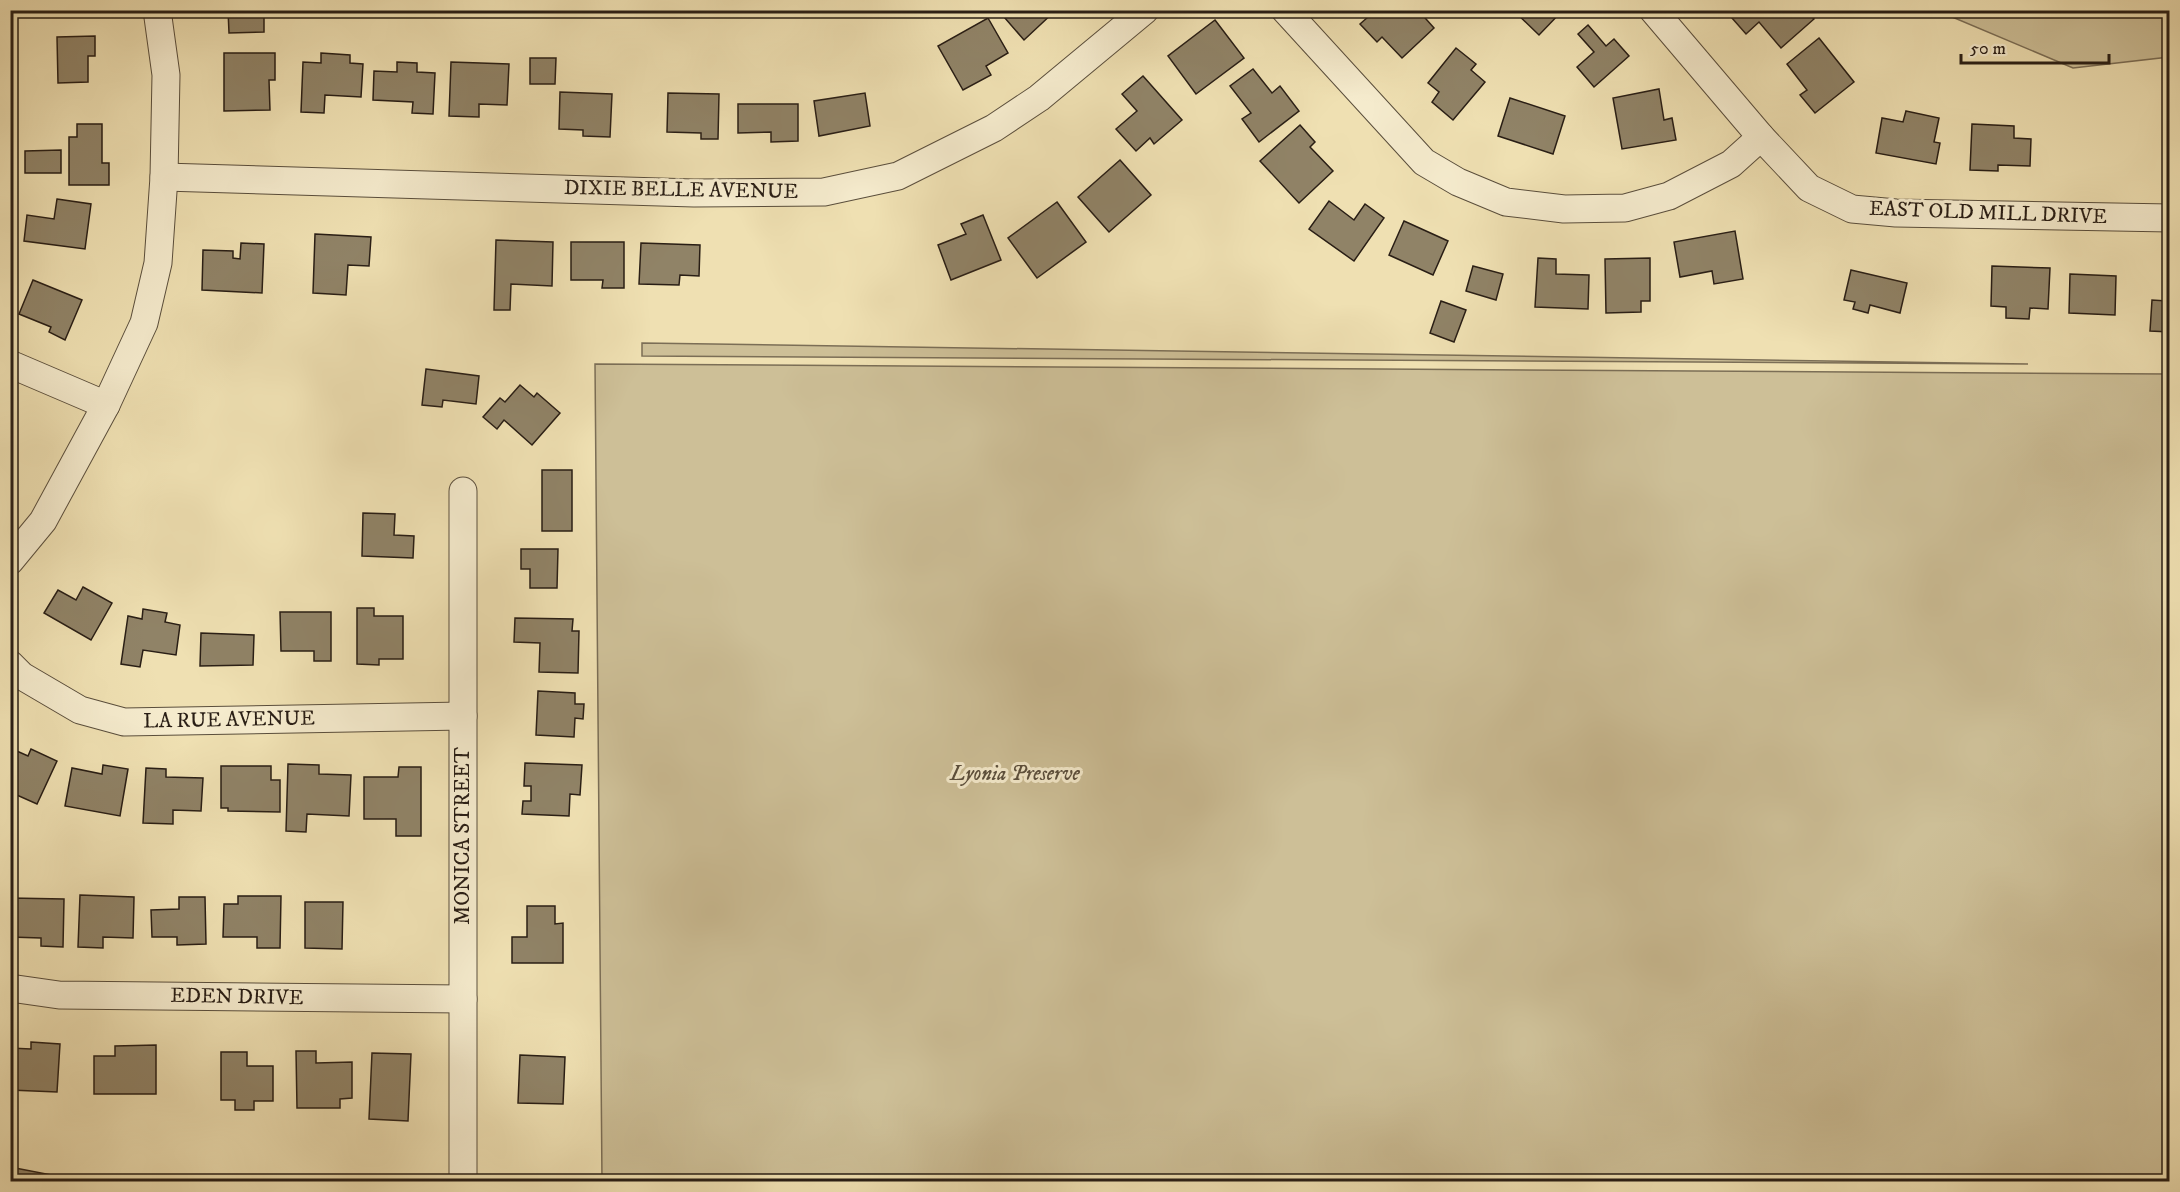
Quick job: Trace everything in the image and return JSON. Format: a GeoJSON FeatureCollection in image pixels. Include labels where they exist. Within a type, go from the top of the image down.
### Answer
{"type":"FeatureCollection","features":[{"type":"Feature","properties":{"kind":"street"},"geometry":{"type":"LineString","coordinates":[[10,561],[43,521],[106,405],[144,323],[158,263],[164,177],[166,75],[157,10]]}},
{"type":"Feature","properties":{"kind":"street","name":"DIXIE BELLE AVENUE"},"geometry":{"type":"LineString","coordinates":[[164,177],[694,193],[824,192],[898,176],[994,128],[1040,98],[1144,10]]}},
{"type":"Feature","properties":{"kind":"street"},"geometry":{"type":"LineString","coordinates":[[1285,10],[1424,162],[1458,182],[1506,202],[1564,209],[1625,208],[1669,196],[1731,164],[1761,137]]}},
{"type":"Feature","properties":{"kind":"street","name":"EAST OLD MILL DRIVE"},"geometry":{"type":"LineString","coordinates":[[1653,10],[1761,137],[1809,188],[1852,209],[1896,213],[2169,218]]}},
{"type":"Feature","properties":{"kind":"street"},"geometry":{"type":"LineString","coordinates":[[10,364],[106,405]]}},
{"type":"Feature","properties":{"kind":"street","name":"MONICA STREET"},"geometry":{"type":"LineString","coordinates":[[463,491],[463,1182]]}},
{"type":"Feature","properties":{"kind":"street","name":"LA RUE AVENUE"},"geometry":{"type":"LineString","coordinates":[[10,664],[22,676],[80,710],[124,722],[463,716]]}},
{"type":"Feature","properties":{"kind":"street","name":"EDEN DRIVE"},"geometry":{"type":"LineString","coordinates":[[10,988],[59,995],[463,999]]}},
{"type":"Feature","properties":{"kind":"green space"},"geometry":{"type":"Polygon","coordinates":[[[1938,11],[2169,11],[2169,57],[2073,68],[1938,11]]]}},
{"type":"Feature","properties":{"kind":"green space"},"geometry":{"type":"Polygon","coordinates":[[[642,343],[713,344],[2028,364],[642,356],[642,343]]]}},
{"type":"Feature","properties":{"kind":"green space","name":"Lyonia Preserve"},"geometry":{"type":"Polygon","coordinates":[[[595,364],[2169,374],[2169,1181],[602,1181],[595,364]]]}},
{"type":"Feature","properties":{"kind":"building"},"geometry":{"type":"Polygon","coordinates":[[[228,10],[267,10],[267,15],[264,15],[264,32],[229,33],[228,10]]]}},
{"type":"Feature","properties":{"kind":"building"},"geometry":{"type":"Polygon","coordinates":[[[796,10],[832,10],[832,14],[796,15],[796,10]]]}},
{"type":"Feature","properties":{"kind":"building"},"geometry":{"type":"Polygon","coordinates":[[[998,10],[1056,10],[1024,40],[998,10]]]}},
{"type":"Feature","properties":{"kind":"building"},"geometry":{"type":"Polygon","coordinates":[[[1376,10],[1418,10],[1434,28],[1402,58],[1382,37],[1377,42],[1360,24],[1376,10]]]}},
{"type":"Feature","properties":{"kind":"building"},"geometry":{"type":"Polygon","coordinates":[[[1513,10],[1563,10],[1539,35],[1513,10]]]}},
{"type":"Feature","properties":{"kind":"building"},"geometry":{"type":"Polygon","coordinates":[[[1740,10],[1807,10],[1814,19],[1781,48],[1759,22],[1746,34],[1732,18],[1740,10]]]}},
{"type":"Feature","properties":{"kind":"building"},"geometry":{"type":"Polygon","coordinates":[[[988,18],[1008,53],[986,66],[991,75],[963,90],[938,46],[988,18]]]}},
{"type":"Feature","properties":{"kind":"building"},"geometry":{"type":"Polygon","coordinates":[[[1215,20],[1244,58],[1196,94],[1168,56],[1215,20]]]}},
{"type":"Feature","properties":{"kind":"building"},"geometry":{"type":"Polygon","coordinates":[[[1588,25],[1606,46],[1614,39],[1629,56],[1594,87],[1577,67],[1594,52],[1578,34],[1588,25]]]}},
{"type":"Feature","properties":{"kind":"building"},"geometry":{"type":"Polygon","coordinates":[[[95,36],[95,56],[88,56],[88,82],[58,83],[57,37],[95,36]]]}},
{"type":"Feature","properties":{"kind":"building"},"geometry":{"type":"Polygon","coordinates":[[[1819,38],[1854,82],[1815,113],[1800,95],[1807,90],[1787,64],[1819,38]]]}},
{"type":"Feature","properties":{"kind":"building"},"geometry":{"type":"Polygon","coordinates":[[[1456,48],[1476,64],[1471,70],[1485,82],[1453,120],[1432,102],[1439,92],[1428,83],[1456,48]]]}},
{"type":"Feature","properties":{"kind":"building"},"geometry":{"type":"Polygon","coordinates":[[[224,53],[275,53],[275,80],[269,80],[270,110],[224,111],[224,53]]]}},
{"type":"Feature","properties":{"kind":"building"},"geometry":{"type":"Polygon","coordinates":[[[321,53],[350,55],[350,63],[363,64],[361,97],[325,95],[324,113],[301,112],[303,62],[321,63],[321,53]]]}},
{"type":"Feature","properties":{"kind":"building"},"geometry":{"type":"Polygon","coordinates":[[[530,58],[556,58],[555,84],[530,84],[530,58]]]}},
{"type":"Feature","properties":{"kind":"building"},"geometry":{"type":"Polygon","coordinates":[[[397,62],[417,63],[417,72],[435,73],[433,114],[412,113],[413,102],[373,100],[374,71],[397,72],[397,62]]]}},
{"type":"Feature","properties":{"kind":"building"},"geometry":{"type":"Polygon","coordinates":[[[451,62],[509,64],[507,105],[479,104],[479,117],[449,116],[451,62]]]}},
{"type":"Feature","properties":{"kind":"building"},"geometry":{"type":"Polygon","coordinates":[[[1253,69],[1272,93],[1280,86],[1299,111],[1259,142],[1242,119],[1251,113],[1230,86],[1253,69]]]}},
{"type":"Feature","properties":{"kind":"building"},"geometry":{"type":"Polygon","coordinates":[[[1143,76],[1182,120],[1154,144],[1150,138],[1136,151],[1116,129],[1137,111],[1122,94],[1143,76]]]}},
{"type":"Feature","properties":{"kind":"building"},"geometry":{"type":"Polygon","coordinates":[[[1659,89],[1664,120],[1672,118],[1676,140],[1622,149],[1613,98],[1659,89]]]}},
{"type":"Feature","properties":{"kind":"building"},"geometry":{"type":"Polygon","coordinates":[[[560,92],[612,94],[610,137],[583,136],[583,130],[559,129],[560,92]]]}},
{"type":"Feature","properties":{"kind":"building"},"geometry":{"type":"Polygon","coordinates":[[[668,93],[719,94],[718,139],[701,139],[701,133],[667,132],[668,93]]]}},
{"type":"Feature","properties":{"kind":"building"},"geometry":{"type":"Polygon","coordinates":[[[865,93],[870,126],[819,136],[814,101],[865,93]]]}},
{"type":"Feature","properties":{"kind":"building"},"geometry":{"type":"Polygon","coordinates":[[[1510,98],[1565,116],[1553,154],[1498,136],[1510,98]]]}},
{"type":"Feature","properties":{"kind":"building"},"geometry":{"type":"Polygon","coordinates":[[[738,104],[798,104],[798,141],[771,142],[771,132],[738,133],[738,104]]]}},
{"type":"Feature","properties":{"kind":"building"},"geometry":{"type":"Polygon","coordinates":[[[1906,111],[1939,118],[1934,142],[1940,143],[1936,164],[1876,153],[1882,118],[1903,122],[1906,111]]]}},
{"type":"Feature","properties":{"kind":"building"},"geometry":{"type":"Polygon","coordinates":[[[77,124],[102,124],[102,163],[109,163],[109,185],[69,185],[69,137],[77,137],[77,124]]]}},
{"type":"Feature","properties":{"kind":"building"},"geometry":{"type":"Polygon","coordinates":[[[1972,124],[2014,126],[2014,138],[2031,139],[2030,166],[1998,165],[1998,171],[1970,170],[1972,124]]]}},
{"type":"Feature","properties":{"kind":"building"},"geometry":{"type":"Polygon","coordinates":[[[1300,125],[1315,142],[1310,147],[1333,171],[1299,203],[1260,161],[1300,125]]]}},
{"type":"Feature","properties":{"kind":"building"},"geometry":{"type":"Polygon","coordinates":[[[61,150],[61,173],[25,173],[25,151],[61,150]]]}},
{"type":"Feature","properties":{"kind":"building"},"geometry":{"type":"Polygon","coordinates":[[[1120,160],[1151,195],[1109,232],[1078,197],[1120,160]]]}},
{"type":"Feature","properties":{"kind":"building"},"geometry":{"type":"Polygon","coordinates":[[[57,199],[91,204],[85,249],[24,241],[27,215],[54,219],[57,199]]]}},
{"type":"Feature","properties":{"kind":"building"},"geometry":{"type":"Polygon","coordinates":[[[1329,201],[1354,220],[1365,204],[1384,218],[1354,261],[1309,229],[1329,201]]]}},
{"type":"Feature","properties":{"kind":"building"},"geometry":{"type":"Polygon","coordinates":[[[1057,202],[1086,242],[1037,278],[1008,238],[1057,202]]]}},
{"type":"Feature","properties":{"kind":"building"},"geometry":{"type":"Polygon","coordinates":[[[983,215],[1001,260],[951,280],[938,245],[966,234],[961,224],[983,215]]]}},
{"type":"Feature","properties":{"kind":"building"},"geometry":{"type":"Polygon","coordinates":[[[1404,221],[1448,241],[1433,275],[1389,255],[1404,221]]]}},
{"type":"Feature","properties":{"kind":"building"},"geometry":{"type":"Polygon","coordinates":[[[1735,231],[1743,279],[1714,284],[1712,271],[1680,277],[1674,242],[1735,231]]]}},
{"type":"Feature","properties":{"kind":"building"},"geometry":{"type":"Polygon","coordinates":[[[315,234],[371,237],[369,266],[348,265],[346,295],[313,293],[315,234]]]}},
{"type":"Feature","properties":{"kind":"building"},"geometry":{"type":"Polygon","coordinates":[[[496,240],[553,242],[552,286],[511,284],[510,310],[494,310],[496,240]]]}},
{"type":"Feature","properties":{"kind":"building"},"geometry":{"type":"Polygon","coordinates":[[[571,242],[624,242],[624,288],[602,288],[603,280],[571,280],[571,242]]]}},
{"type":"Feature","properties":{"kind":"building"},"geometry":{"type":"Polygon","coordinates":[[[241,243],[264,244],[262,293],[202,290],[203,250],[233,251],[233,258],[240,259],[241,243]]]}},
{"type":"Feature","properties":{"kind":"building"},"geometry":{"type":"Polygon","coordinates":[[[641,243],[700,245],[699,276],[680,275],[679,285],[639,284],[641,243]]]}},
{"type":"Feature","properties":{"kind":"building"},"geometry":{"type":"Polygon","coordinates":[[[1538,258],[1556,259],[1556,274],[1589,275],[1588,309],[1535,307],[1538,258]]]}},
{"type":"Feature","properties":{"kind":"building"},"geometry":{"type":"Polygon","coordinates":[[[1650,258],[1650,301],[1641,301],[1641,312],[1606,313],[1605,259],[1650,258]]]}},
{"type":"Feature","properties":{"kind":"building"},"geometry":{"type":"Polygon","coordinates":[[[1473,266],[1503,274],[1496,300],[1466,291],[1473,266]]]}},
{"type":"Feature","properties":{"kind":"building"},"geometry":{"type":"Polygon","coordinates":[[[1992,266],[2050,268],[2048,309],[2030,308],[2029,319],[2006,318],[2006,307],[1991,306],[1992,266]]]}},
{"type":"Feature","properties":{"kind":"building"},"geometry":{"type":"Polygon","coordinates":[[[1851,270],[1907,283],[1900,313],[1870,305],[1868,313],[1853,309],[1855,302],[1844,300],[1851,270]]]}},
{"type":"Feature","properties":{"kind":"building"},"geometry":{"type":"Polygon","coordinates":[[[2070,274],[2116,276],[2115,315],[2069,313],[2070,274]]]}},
{"type":"Feature","properties":{"kind":"building"},"geometry":{"type":"Polygon","coordinates":[[[33,280],[82,300],[65,340],[49,332],[51,327],[19,314],[33,280]]]}},
{"type":"Feature","properties":{"kind":"building"},"geometry":{"type":"Polygon","coordinates":[[[2168,281],[2170,281],[2170,332],[2150,331],[2152,300],[2167,301],[2168,281]]]}},
{"type":"Feature","properties":{"kind":"building"},"geometry":{"type":"Polygon","coordinates":[[[1441,301],[1466,310],[1454,342],[1430,333],[1441,301]]]}},
{"type":"Feature","properties":{"kind":"building"},"geometry":{"type":"Polygon","coordinates":[[[426,369],[479,376],[476,404],[443,400],[442,407],[422,405],[426,369]]]}},
{"type":"Feature","properties":{"kind":"building"},"geometry":{"type":"Polygon","coordinates":[[[520,385],[534,397],[537,393],[560,413],[532,445],[504,420],[497,429],[483,417],[500,398],[505,402],[520,385]]]}},
{"type":"Feature","properties":{"kind":"building"},"geometry":{"type":"Polygon","coordinates":[[[542,470],[572,470],[572,531],[542,531],[542,470]]]}},
{"type":"Feature","properties":{"kind":"building"},"geometry":{"type":"Polygon","coordinates":[[[363,513],[395,514],[394,535],[414,536],[413,558],[362,556],[363,513]]]}},
{"type":"Feature","properties":{"kind":"building"},"geometry":{"type":"Polygon","coordinates":[[[521,549],[558,549],[557,588],[530,588],[530,569],[521,569],[521,549]]]}},
{"type":"Feature","properties":{"kind":"building"},"geometry":{"type":"Polygon","coordinates":[[[83,587],[112,603],[91,640],[44,613],[58,590],[76,600],[83,587]]]}},
{"type":"Feature","properties":{"kind":"building"},"geometry":{"type":"Polygon","coordinates":[[[357,608],[374,608],[374,616],[403,616],[403,659],[379,659],[379,665],[357,664],[357,608]]]}},
{"type":"Feature","properties":{"kind":"building"},"geometry":{"type":"Polygon","coordinates":[[[143,609],[167,613],[165,622],[180,625],[176,655],[143,650],[140,667],[121,664],[128,616],[142,619],[143,609]]]}},
{"type":"Feature","properties":{"kind":"building"},"geometry":{"type":"Polygon","coordinates":[[[280,612],[331,612],[331,661],[314,661],[314,651],[281,651],[280,612]]]}},
{"type":"Feature","properties":{"kind":"building"},"geometry":{"type":"Polygon","coordinates":[[[515,618],[573,619],[572,631],[579,631],[578,673],[539,672],[540,643],[514,642],[515,618]]]}},
{"type":"Feature","properties":{"kind":"building"},"geometry":{"type":"Polygon","coordinates":[[[201,633],[254,635],[253,665],[200,666],[201,633]]]}},
{"type":"Feature","properties":{"kind":"building"},"geometry":{"type":"Polygon","coordinates":[[[538,691],[575,693],[575,704],[584,704],[583,719],[575,718],[574,737],[536,735],[538,691]]]}},
{"type":"Feature","properties":{"kind":"building"},"geometry":{"type":"Polygon","coordinates":[[[10,748],[28,756],[31,749],[57,761],[37,804],[10,792],[10,748]]]}},
{"type":"Feature","properties":{"kind":"building"},"geometry":{"type":"Polygon","coordinates":[[[525,763],[582,765],[580,795],[570,794],[569,816],[522,814],[523,801],[531,801],[531,786],[524,786],[525,763]]]}},
{"type":"Feature","properties":{"kind":"building"},"geometry":{"type":"Polygon","coordinates":[[[288,764],[319,765],[319,774],[351,775],[349,816],[307,814],[306,832],[286,831],[288,764]]]}},
{"type":"Feature","properties":{"kind":"building"},"geometry":{"type":"Polygon","coordinates":[[[103,765],[128,769],[120,816],[65,806],[72,768],[102,774],[103,765]]]}},
{"type":"Feature","properties":{"kind":"building"},"geometry":{"type":"Polygon","coordinates":[[[221,766],[271,766],[271,780],[280,780],[280,812],[228,811],[228,808],[221,808],[221,766]]]}},
{"type":"Feature","properties":{"kind":"building"},"geometry":{"type":"Polygon","coordinates":[[[399,767],[421,767],[421,836],[396,836],[396,819],[364,819],[364,777],[398,777],[399,767]]]}},
{"type":"Feature","properties":{"kind":"building"},"geometry":{"type":"Polygon","coordinates":[[[146,768],[166,769],[166,777],[203,778],[201,811],[173,810],[173,824],[143,823],[146,768]]]}},
{"type":"Feature","properties":{"kind":"building"},"geometry":{"type":"Polygon","coordinates":[[[80,895],[134,897],[133,938],[103,937],[103,948],[78,947],[80,895]]]}},
{"type":"Feature","properties":{"kind":"building"},"geometry":{"type":"Polygon","coordinates":[[[238,896],[281,896],[280,948],[257,948],[257,937],[223,937],[224,904],[238,904],[238,896]]]}},
{"type":"Feature","properties":{"kind":"building"},"geometry":{"type":"Polygon","coordinates":[[[179,897],[205,897],[206,944],[177,945],[177,937],[152,937],[151,910],[179,909],[179,897]]]}},
{"type":"Feature","properties":{"kind":"building"},"geometry":{"type":"Polygon","coordinates":[[[10,898],[64,899],[63,947],[41,946],[41,938],[10,937],[10,898]]]}},
{"type":"Feature","properties":{"kind":"building"},"geometry":{"type":"Polygon","coordinates":[[[305,902],[343,902],[342,949],[305,948],[305,902]]]}},
{"type":"Feature","properties":{"kind":"building"},"geometry":{"type":"Polygon","coordinates":[[[527,906],[555,906],[555,924],[563,923],[563,963],[512,963],[512,937],[527,937],[527,906]]]}},
{"type":"Feature","properties":{"kind":"building"},"geometry":{"type":"Polygon","coordinates":[[[31,1042],[60,1044],[57,1092],[10,1090],[10,1048],[31,1049],[31,1042]]]}},
{"type":"Feature","properties":{"kind":"building"},"geometry":{"type":"Polygon","coordinates":[[[156,1045],[156,1094],[94,1094],[94,1056],[115,1056],[115,1046],[156,1045]]]}},
{"type":"Feature","properties":{"kind":"building"},"geometry":{"type":"Polygon","coordinates":[[[296,1051],[316,1051],[316,1063],[352,1062],[352,1098],[340,1099],[340,1108],[297,1108],[296,1051]]]}},
{"type":"Feature","properties":{"kind":"building"},"geometry":{"type":"Polygon","coordinates":[[[221,1052],[247,1052],[247,1066],[273,1066],[273,1101],[254,1101],[254,1110],[235,1110],[235,1100],[221,1100],[221,1052]]]}},
{"type":"Feature","properties":{"kind":"building"},"geometry":{"type":"Polygon","coordinates":[[[372,1053],[411,1054],[408,1121],[369,1119],[372,1053]]]}},
{"type":"Feature","properties":{"kind":"building"},"geometry":{"type":"Polygon","coordinates":[[[520,1055],[565,1057],[563,1104],[518,1103],[520,1055]]]}},
{"type":"Feature","properties":{"kind":"building"},"geometry":{"type":"Polygon","coordinates":[[[10,1167],[57,1176],[56,1182],[10,1182],[10,1167]]]}},
{"type":"Feature","properties":{"kind":"building"},"geometry":{"type":"Polygon","coordinates":[[[393,1177],[424,1177],[424,1182],[394,1182],[393,1177]]]}},
{"type":"Feature","properties":{"kind":"building"},"geometry":{"type":"Polygon","coordinates":[[[163,1178],[205,1178],[205,1182],[163,1182],[163,1178]]]}}]}
